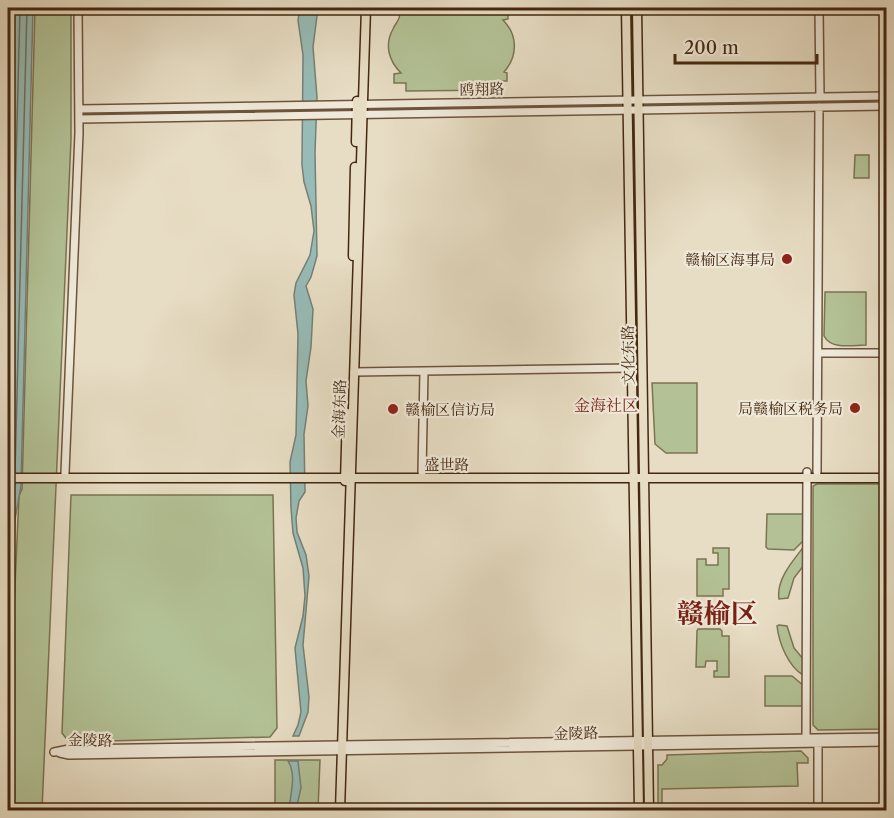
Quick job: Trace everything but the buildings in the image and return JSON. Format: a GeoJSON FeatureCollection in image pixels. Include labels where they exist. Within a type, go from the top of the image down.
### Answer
{"type":"FeatureCollection","features":[{"type":"Feature","properties":{"kind":"main road","name":"金海东路"},"geometry":{"type":"LineString","coordinates":[[348,475],[354,372],[361,8]]}},
{"type":"Feature","properties":{"kind":"main road","name":"金海东路"},"geometry":{"type":"LineString","coordinates":[[360,104],[366,8]]}},
{"type":"Feature","properties":{"kind":"main road","name":"文化东路"},"geometry":{"type":"LineString","coordinates":[[626,8],[639,810]]}},
{"type":"Feature","properties":{"kind":"main road","name":"文化东路"},"geometry":{"type":"LineString","coordinates":[[636,8],[649,810]]}},
{"type":"Feature","properties":{"kind":"main road","name":"金海东路"},"geometry":{"type":"LineString","coordinates":[[334,810],[339,748],[360,115]]}},
{"type":"Feature","properties":{"kind":"main road","name":"盛世路"},"geometry":{"type":"LineString","coordinates":[[8,472],[348,475],[422,472],[633,474]]}},
{"type":"Feature","properties":{"kind":"main road","name":"盛世路"},"geometry":{"type":"LineString","coordinates":[[8,478],[886,472]]}},
{"type":"Feature","properties":{"kind":"main road","name":"盛世路"},"geometry":{"type":"LineString","coordinates":[[811,474],[886,478]]}},
{"type":"Feature","properties":{"kind":"main road","name":"金海东路"},"geometry":{"type":"LineString","coordinates":[[339,748],[340,810]]}},
{"type":"Feature","properties":{"kind":"street"},"geometry":{"type":"LineString","coordinates":[[65,473],[79,119],[78,8]]}},
{"type":"Feature","properties":{"kind":"street"},"geometry":{"type":"LineString","coordinates":[[819,8],[820,97]]}},
{"type":"Feature","properties":{"kind":"street","name":"鸥翔路"},"geometry":{"type":"LineString","coordinates":[[79,109],[886,96]]}},
{"type":"Feature","properties":{"kind":"street","name":"鸥翔路"},"geometry":{"type":"LineString","coordinates":[[79,119],[886,106]]}},
{"type":"Feature","properties":{"kind":"street"},"geometry":{"type":"LineString","coordinates":[[818,810],[810,741],[811,474],[818,353],[819,107]]}},
{"type":"Feature","properties":{"kind":"street"},"geometry":{"type":"LineString","coordinates":[[818,353],[886,353]]}},
{"type":"Feature","properties":{"kind":"street"},"geometry":{"type":"LineString","coordinates":[[354,372],[632,368]]}},
{"type":"Feature","properties":{"kind":"street"},"geometry":{"type":"LineString","coordinates":[[422,472],[424,371]]}},
{"type":"Feature","properties":{"kind":"street","name":"金陵路"},"geometry":{"type":"LineString","coordinates":[[810,741],[886,737]]}},
{"type":"Feature","properties":{"kind":"street","name":"金陵路"},"geometry":{"type":"LineString","coordinates":[[339,748],[69,749],[54,752],[69,754],[638,743],[886,742]]}},
{"type":"Feature","properties":{"kind":"green space"},"geometry":{"type":"Polygon","coordinates":[[[35,8],[71,8],[71,139],[42,810],[8,810],[8,741],[19,496],[22,489],[35,8]]]}},
{"type":"Feature","properties":{"kind":"green space"},"geometry":{"type":"Polygon","coordinates":[[[508,11],[508,19],[503,20],[514,39],[514,52],[504,72],[507,73],[507,81],[497,81],[497,90],[406,91],[406,83],[394,83],[394,74],[401,73],[393,63],[388,47],[390,35],[400,13],[508,11]]]}},
{"type":"Feature","properties":{"kind":"green space"},"geometry":{"type":"Polygon","coordinates":[[[855,155],[869,155],[869,178],[854,178],[855,155]]]}},
{"type":"Feature","properties":{"kind":"green space"},"geometry":{"type":"Polygon","coordinates":[[[825,292],[866,292],[866,345],[843,346],[827,340],[824,336],[825,292]]]}},
{"type":"Feature","properties":{"kind":"green space"},"geometry":{"type":"Polygon","coordinates":[[[652,383],[697,383],[697,453],[666,453],[655,444],[652,383]]]}},
{"type":"Feature","properties":{"kind":"green space"},"geometry":{"type":"Polygon","coordinates":[[[817,484],[886,484],[886,729],[818,730],[813,725],[813,486],[817,484]]]}},
{"type":"Feature","properties":{"kind":"green space"},"geometry":{"type":"Polygon","coordinates":[[[71,495],[273,495],[277,728],[270,737],[69,742],[62,733],[71,495]]]}},
{"type":"Feature","properties":{"kind":"green space"},"geometry":{"type":"Polygon","coordinates":[[[767,514],[802,514],[804,516],[804,540],[794,550],[768,549],[766,547],[767,514]]]}},
{"type":"Feature","properties":{"kind":"green space"},"geometry":{"type":"Polygon","coordinates":[[[713,548],[729,548],[729,589],[723,589],[723,596],[697,596],[697,559],[706,559],[706,565],[718,565],[718,553],[713,553],[713,548]]]}},
{"type":"Feature","properties":{"kind":"green space"},"geometry":{"type":"Polygon","coordinates":[[[802,549],[804,550],[804,565],[794,578],[788,598],[779,599],[782,579],[802,549]]]}},
{"type":"Feature","properties":{"kind":"green space"},"geometry":{"type":"Polygon","coordinates":[[[777,626],[787,626],[794,648],[804,660],[803,675],[785,654],[778,633],[777,626]]]}},
{"type":"Feature","properties":{"kind":"green space"},"geometry":{"type":"Polygon","coordinates":[[[698,629],[720,629],[722,636],[729,636],[729,677],[714,677],[714,671],[717,671],[717,661],[706,661],[705,667],[696,667],[698,629]]]}},
{"type":"Feature","properties":{"kind":"green space"},"geometry":{"type":"Polygon","coordinates":[[[765,676],[792,676],[804,686],[804,704],[801,706],[765,706],[765,676]]]}},
{"type":"Feature","properties":{"kind":"green space"},"geometry":{"type":"Polygon","coordinates":[[[801,751],[808,758],[808,763],[797,763],[798,786],[662,789],[662,810],[658,810],[658,765],[662,765],[667,755],[801,751]]]}},
{"type":"Feature","properties":{"kind":"green space"},"geometry":{"type":"Polygon","coordinates":[[[275,760],[320,760],[318,810],[275,810],[275,760]]]}},
{"type":"Feature","properties":{"kind":"water"},"geometry":{"type":"Polygon","coordinates":[[[8,8],[33,8],[21,486],[15,519],[8,689],[8,8]]]}},
{"type":"Feature","properties":{"kind":"water"},"geometry":{"type":"Polygon","coordinates":[[[300,8],[318,8],[313,47],[317,97],[315,153],[317,256],[306,286],[313,309],[306,381],[308,406],[304,434],[305,492],[299,501],[296,518],[297,532],[306,555],[309,576],[303,645],[309,697],[308,712],[299,736],[293,736],[301,712],[295,648],[303,616],[305,596],[303,568],[293,533],[291,508],[290,462],[296,435],[298,334],[294,295],[296,283],[310,255],[314,231],[302,165],[303,55],[298,20],[300,8]]]}},
{"type":"Feature","properties":{"kind":"water"},"geometry":{"type":"Polygon","coordinates":[[[288,761],[298,761],[301,788],[296,810],[289,810],[293,779],[288,761]]]}},
{"type":"Feature","properties":{"kind":"place","name":"赣榆区海事局"},"geometry":{"type":"Point","coordinates":[787,259]}},
{"type":"Feature","properties":{"kind":"place","name":"局赣榆区税务局"},"geometry":{"type":"Point","coordinates":[855,408]}},
{"type":"Feature","properties":{"kind":"place","name":"赣榆区信访局"},"geometry":{"type":"Point","coordinates":[393,409]}},
{"type":"Feature","properties":{"kind":"district","name":"金海社区"},"geometry":{"type":"Point","coordinates":[606,405]}},
{"type":"Feature","properties":{"kind":"district","name":"赣榆区"},"geometry":{"type":"Point","coordinates":[717,613]}}]}
